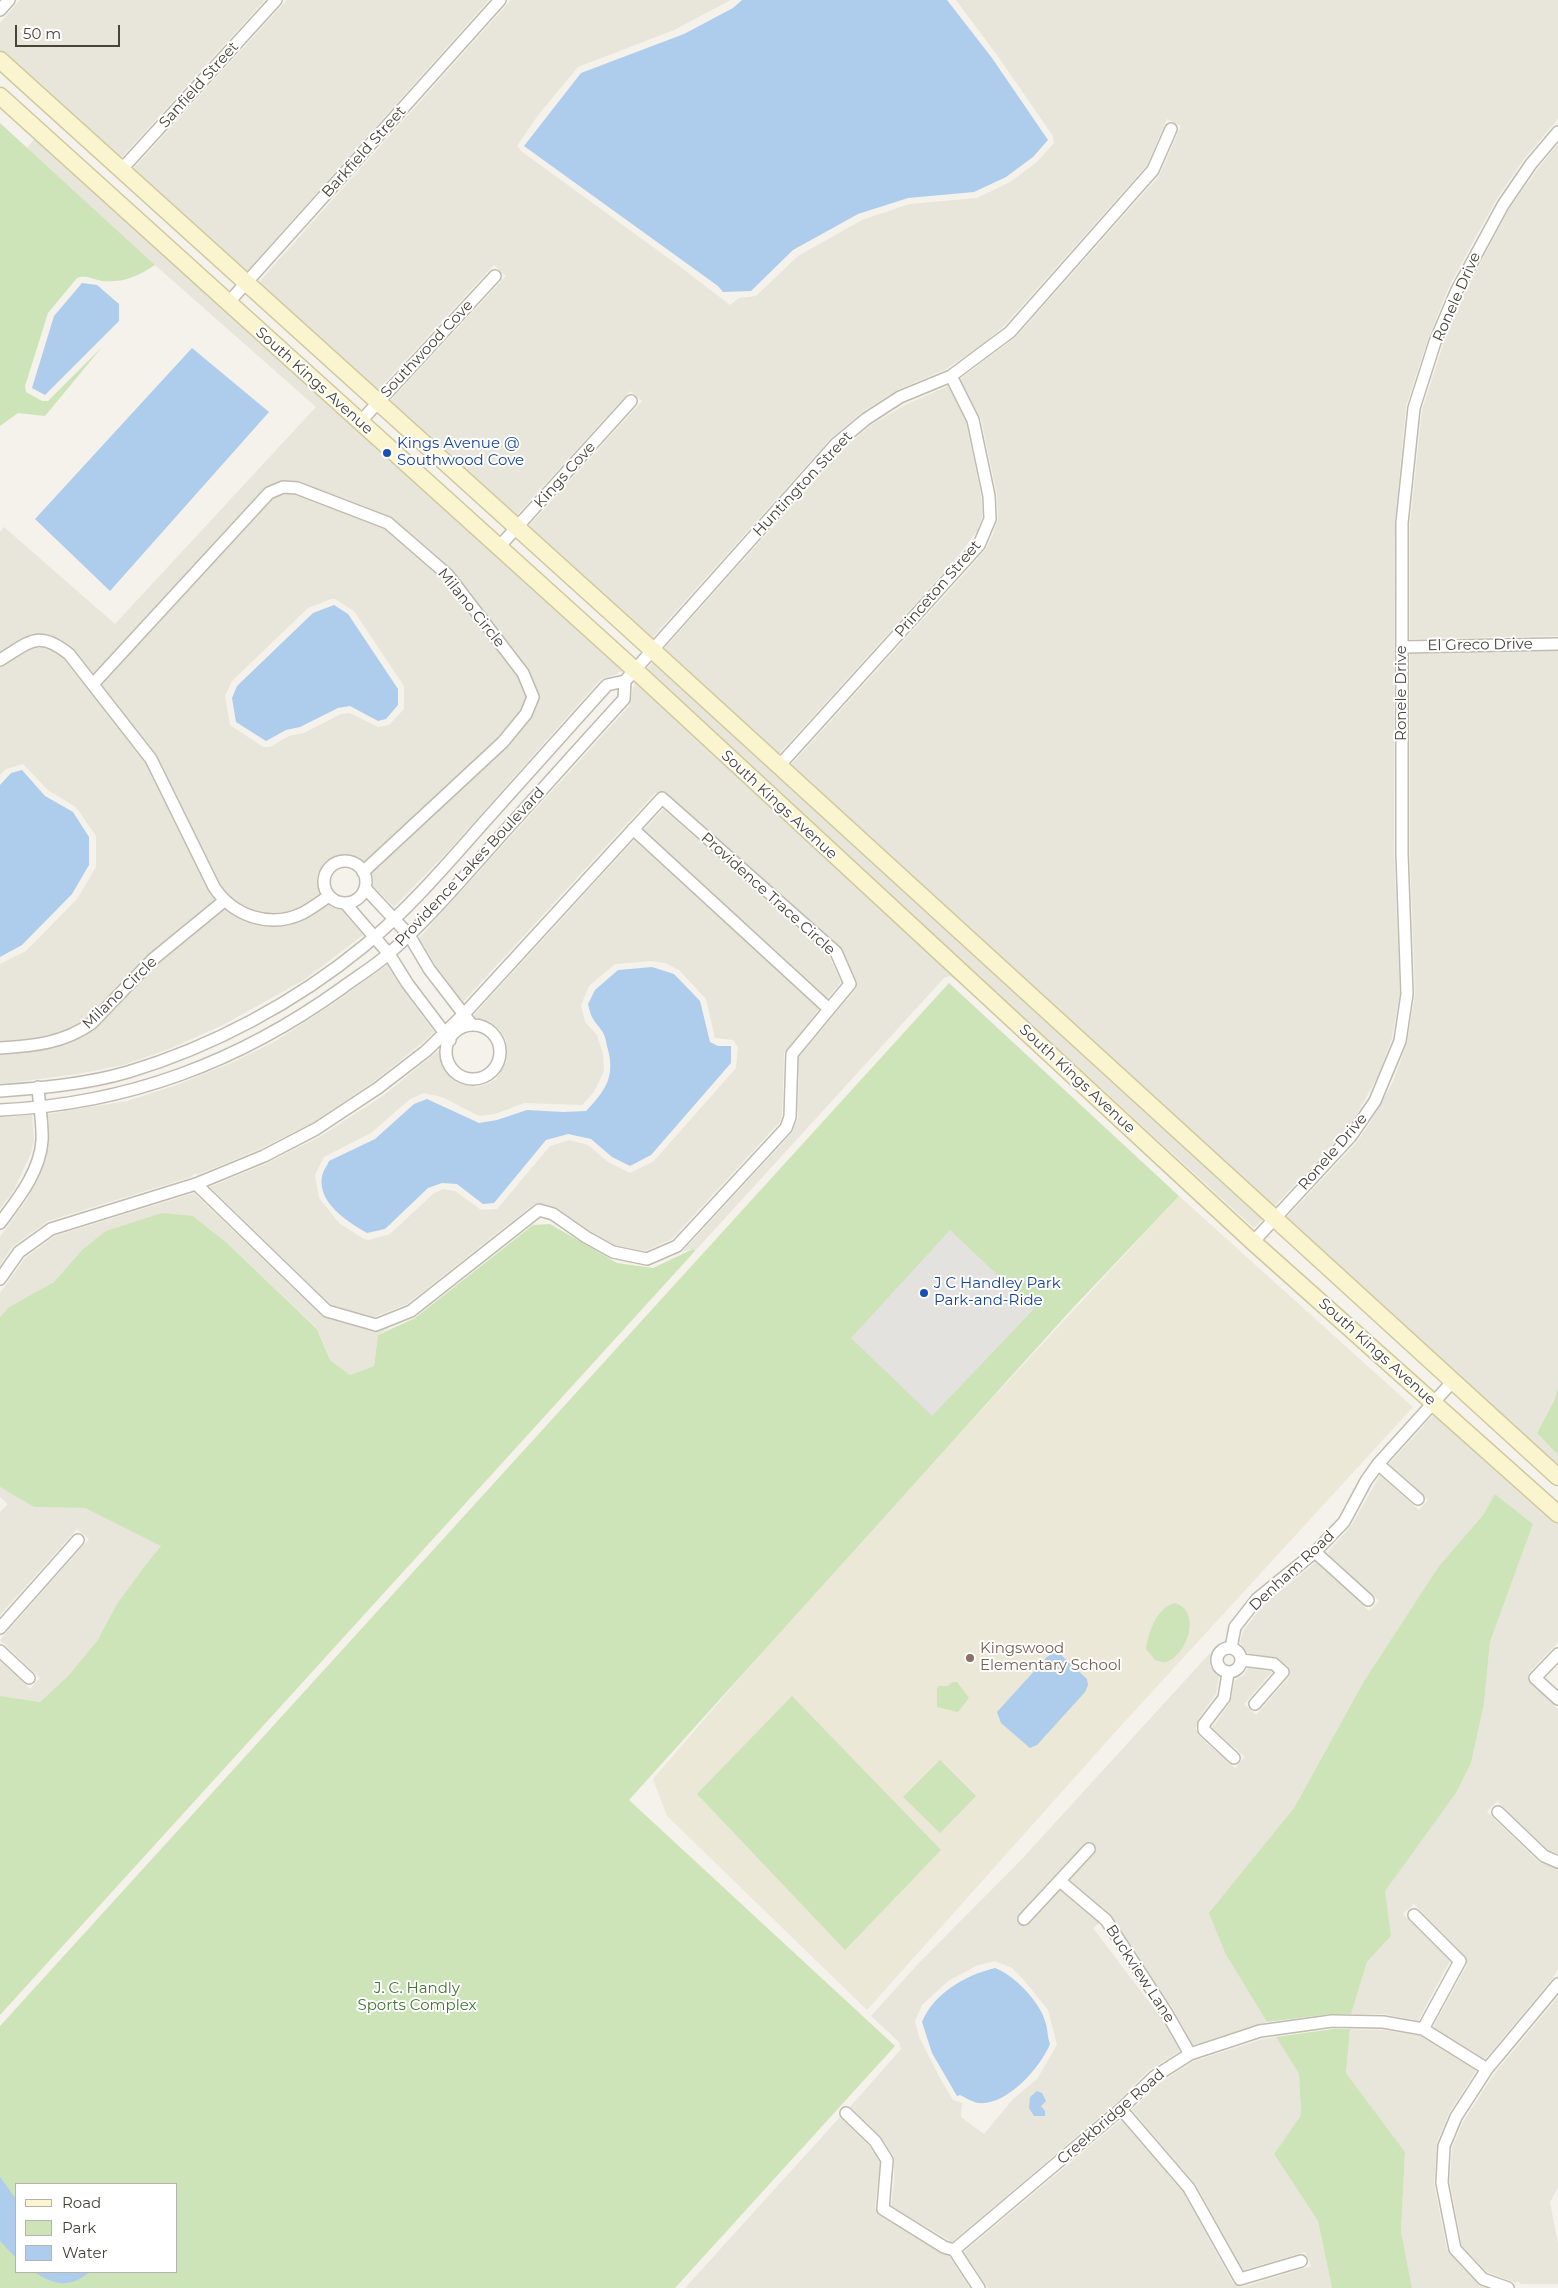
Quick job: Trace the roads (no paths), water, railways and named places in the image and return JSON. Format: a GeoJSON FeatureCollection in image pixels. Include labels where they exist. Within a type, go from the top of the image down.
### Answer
{"type":"FeatureCollection","features":[{"type":"Feature","properties":{"kind":"main road","name":"South Kings Avenue"},"geometry":{"type":"LineString","coordinates":[[0,60],[379,401],[1558,1478]]}},
{"type":"Feature","properties":{"kind":"main road","name":"South Kings Avenue"},"geometry":{"type":"LineString","coordinates":[[0,96],[498,548],[630,675],[759,786],[1253,1242],[1558,1514]]}},
{"type":"Feature","properties":{"kind":"street"},"geometry":{"type":"LineString","coordinates":[[0,10],[9,0]]}},
{"type":"Feature","properties":{"kind":"street","name":"Sanfield Street"},"geometry":{"type":"LineString","coordinates":[[122,169],[276,0]]}},
{"type":"Feature","properties":{"kind":"street","name":"Barkfield Street"},"geometry":{"type":"LineString","coordinates":[[228,303],[500,0]]}},
{"type":"Feature","properties":{"kind":"street","name":"Huntington Street"},"geometry":{"type":"LineString","coordinates":[[630,675],[836,444],[866,418],[900,398],[951,376],[1010,332],[1153,170],[1171,129]]}},
{"type":"Feature","properties":{"kind":"street","name":"Ronele Drive"},"geometry":{"type":"LineString","coordinates":[[1253,1242],[1351,1136],[1364,1118],[1385,1080],[1400,1041],[1407,994],[1402,854],[1402,523],[1414,408],[1436,342],[1461,281],[1503,204],[1530,164],[1558,132]]}},
{"type":"Feature","properties":{"kind":"street","name":"Southwood Cove"},"geometry":{"type":"LineString","coordinates":[[360,422],[496,276]]}},
{"type":"Feature","properties":{"kind":"street","name":"Princeton Street"},"geometry":{"type":"LineString","coordinates":[[778,767],[961,565],[985,534],[990,519],[989,496],[973,420],[951,376]]}},
{"type":"Feature","properties":{"kind":"street","name":"Kings Cove"},"geometry":{"type":"LineString","coordinates":[[498,548],[631,402]]}},
{"type":"Feature","properties":{"kind":"street","name":"Milano Circle"},"geometry":{"type":"LineString","coordinates":[[94,684],[270,493],[284,487],[297,488],[388,522],[448,575],[522,673],[533,697],[526,714],[503,742],[363,872]]}},
{"type":"Feature","properties":{"kind":"street"},"geometry":{"type":"LineString","coordinates":[[0,660],[34,639],[47,640],[58,645],[69,654],[151,759],[214,887],[224,901],[240,912],[258,918],[277,920],[301,913],[329,896]]}},
{"type":"Feature","properties":{"kind":"street","name":"El Greco Drive"},"geometry":{"type":"LineString","coordinates":[[1402,647],[1558,644]]}},
{"type":"Feature","properties":{"kind":"street","name":"Providence Lakes Boulevard"},"geometry":{"type":"LineString","coordinates":[[0,1092],[126,1072],[172,1056],[227,1032],[309,986],[374,936],[394,918],[455,855],[607,684],[630,675]]}},
{"type":"Feature","properties":{"kind":"street","name":"Providence Lakes Boulevard"},"geometry":{"type":"LineString","coordinates":[[0,1110],[39,1107],[124,1093],[170,1079],[228,1056],[276,1031],[328,998],[389,954],[448,894],[624,699],[630,675]]}},
{"type":"Feature","properties":{"kind":"street","name":"Providence Trace Circle"},"geometry":{"type":"LineString","coordinates":[[0,1279],[19,1252],[51,1229],[196,1184],[264,1156],[316,1129],[378,1088],[447,1036],[464,1014],[662,798],[836,952],[850,984],[792,1054],[790,1117],[786,1128],[677,1246],[647,1259],[613,1252],[586,1237],[553,1214],[539,1210],[411,1311],[376,1325],[327,1311],[196,1184]]}},
{"type":"Feature","properties":{"kind":"street"},"geometry":{"type":"LineString","coordinates":[[633,830],[829,1009]]}},
{"type":"Feature","properties":{"kind":"street"},"geometry":{"type":"LineString","coordinates":[[338,862],[352,863],[363,872],[365,888],[360,897],[345,903],[334,901],[329,896],[326,890],[325,877],[332,866],[338,862]]}},
{"type":"Feature","properties":{"kind":"street"},"geometry":{"type":"LineString","coordinates":[[365,888],[409,935],[429,969],[472,1025]]}},
{"type":"Feature","properties":{"kind":"street","name":"Milano Circle"},"geometry":{"type":"LineString","coordinates":[[0,1048],[49,1044],[80,1031],[92,1023],[152,960],[224,901]]}},
{"type":"Feature","properties":{"kind":"street"},"geometry":{"type":"LineString","coordinates":[[345,903],[389,954],[407,983],[447,1036],[447,1056],[454,1071],[468,1079],[484,1077],[497,1066],[500,1058],[498,1042],[488,1029],[472,1025],[447,1036]]}},
{"type":"Feature","properties":{"kind":"street"},"geometry":{"type":"LineString","coordinates":[[0,1223],[21,1194],[38,1156],[42,1142],[38,1087]]}},
{"type":"Feature","properties":{"kind":"street","name":"Denham Road"},"geometry":{"type":"LineString","coordinates":[[1228,1673],[1220,1669],[1217,1661],[1222,1650],[1231,1648],[1235,1627],[1257,1599],[1315,1552],[1344,1522],[1366,1481],[1378,1464],[1453,1381]]}},
{"type":"Feature","properties":{"kind":"street"},"geometry":{"type":"LineString","coordinates":[[1378,1464],[1418,1499]]}},
{"type":"Feature","properties":{"kind":"street"},"geometry":{"type":"LineString","coordinates":[[0,1628],[78,1540]]}},
{"type":"Feature","properties":{"kind":"street"},"geometry":{"type":"LineString","coordinates":[[1315,1552],[1368,1600]]}},
{"type":"Feature","properties":{"kind":"street"},"geometry":{"type":"LineString","coordinates":[[1231,1648],[1240,1653],[1242,1660],[1238,1669],[1228,1673],[1224,1698],[1204,1724],[1204,1730],[1234,1758]]}},
{"type":"Feature","properties":{"kind":"street"},"geometry":{"type":"LineString","coordinates":[[0,1652],[29,1678]]}},
{"type":"Feature","properties":{"kind":"street"},"geometry":{"type":"LineString","coordinates":[[1558,1654],[1536,1678],[1558,1699]]}},
{"type":"Feature","properties":{"kind":"street"},"geometry":{"type":"LineString","coordinates":[[1242,1660],[1274,1664],[1283,1672],[1255,1704]]}},
{"type":"Feature","properties":{"kind":"street"},"geometry":{"type":"LineString","coordinates":[[1498,1812],[1544,1856],[1558,1862]]}},
{"type":"Feature","properties":{"kind":"street"},"geometry":{"type":"LineString","coordinates":[[1024,1919],[1089,1849]]}},
{"type":"Feature","properties":{"kind":"street","name":"Buckview Lane"},"geometry":{"type":"LineString","coordinates":[[1060,1880],[1106,1920],[1166,2012],[1190,2054]]}},
{"type":"Feature","properties":{"kind":"street"},"geometry":{"type":"LineString","coordinates":[[1414,1915],[1460,1961],[1423,2029]]}},
{"type":"Feature","properties":{"kind":"street"},"geometry":{"type":"LineString","coordinates":[[1508,2288],[1483,2279],[1455,2249],[1442,2183],[1444,2146],[1456,2118],[1487,2069],[1558,1984]]}},
{"type":"Feature","properties":{"kind":"street","name":"Creekbridge Road"},"geometry":{"type":"LineString","coordinates":[[954,2250],[1121,2109],[1154,2077],[1190,2054],[1260,2031],[1332,2021],[1383,2022],[1423,2029],[1487,2069]]}},
{"type":"Feature","properties":{"kind":"street"},"geometry":{"type":"LineString","coordinates":[[1121,2109],[1189,2188],[1240,2280],[1302,2261]]}},
{"type":"Feature","properties":{"kind":"street"},"geometry":{"type":"LineString","coordinates":[[846,2113],[875,2141],[887,2160],[883,2209],[944,2246],[954,2250],[979,2288]]}},
{"type":"Feature","properties":{"kind":"water"},"geometry":{"type":"Polygon","coordinates":[[[742,0],[947,0],[992,58],[1048,140],[1033,157],[1006,177],[974,192],[908,198],[858,214],[793,250],[751,291],[723,292],[718,286],[524,146],[581,73],[684,34],[733,8],[742,0]]]}},
{"type":"Feature","properties":{"kind":"water"},"geometry":{"type":"Polygon","coordinates":[[[82,283],[97,285],[119,304],[119,321],[45,395],[32,388],[54,316],[82,283]]]}},
{"type":"Feature","properties":{"kind":"water"},"geometry":{"type":"Polygon","coordinates":[[[192,348],[269,412],[110,591],[35,519],[192,348]]]}},
{"type":"Feature","properties":{"kind":"water"},"geometry":{"type":"Polygon","coordinates":[[[334,605],[348,614],[398,689],[398,705],[386,719],[378,721],[350,706],[338,708],[300,727],[286,730],[266,741],[236,722],[232,698],[237,686],[313,613],[334,605]]]}},
{"type":"Feature","properties":{"kind":"water"},"geometry":{"type":"Polygon","coordinates":[[[22,770],[45,796],[73,812],[89,837],[89,865],[72,894],[22,945],[0,957],[0,785],[11,773],[22,770]]]}},
{"type":"Feature","properties":{"kind":"water"},"geometry":{"type":"Polygon","coordinates":[[[652,967],[674,974],[700,1001],[710,1042],[718,1046],[731,1046],[731,1063],[651,1155],[630,1166],[612,1157],[591,1139],[568,1134],[546,1140],[494,1203],[483,1204],[457,1184],[442,1183],[428,1188],[385,1229],[367,1233],[343,1217],[329,1203],[324,1195],[322,1176],[329,1161],[375,1139],[414,1104],[427,1099],[479,1123],[497,1120],[527,1110],[586,1111],[604,1089],[610,1074],[610,1057],[605,1036],[592,1017],[588,1004],[595,990],[618,970],[652,967]]]}},
{"type":"Feature","properties":{"kind":"water"},"geometry":{"type":"Polygon","coordinates":[[[1053,1653],[1060,1654],[1087,1679],[1088,1685],[1085,1692],[1037,1745],[1030,1748],[1001,1723],[997,1712],[1047,1657],[1053,1653]]]}},
{"type":"Feature","properties":{"kind":"water"},"geometry":{"type":"Polygon","coordinates":[[[995,1968],[1018,1983],[1038,2006],[1046,2024],[1050,2044],[1039,2064],[1021,2084],[1000,2098],[978,2103],[960,2095],[957,2096],[932,2053],[922,2022],[934,2002],[952,1987],[973,1975],[995,1968]]]}},
{"type":"Feature","properties":{"kind":"water"},"geometry":{"type":"Polygon","coordinates":[[[1037,2091],[1042,2093],[1046,2101],[1041,2106],[1045,2111],[1045,2116],[1034,2116],[1029,2108],[1030,2097],[1037,2091]]]}},
{"type":"Feature","properties":{"kind":"water"},"geometry":{"type":"Polygon","coordinates":[[[0,2177],[15,2198],[15,2257],[0,2241],[0,2177]]]}},
{"type":"Feature","properties":{"kind":"water"},"geometry":{"type":"Polygon","coordinates":[[[36,2273],[88,2273],[69,2283],[49,2280],[36,2273]]]}},
{"type":"Feature","properties":{"kind":"place","name":"Kings Avenue @ Southwood Cove"},"geometry":{"type":"Point","coordinates":[387,453]}},
{"type":"Feature","properties":{"kind":"place","name":"J C Handley Park Park-and-Ride"},"geometry":{"type":"Point","coordinates":[924,1293]}},
{"type":"Feature","properties":{"kind":"place","name":"Kingswood Elementary School"},"geometry":{"type":"Point","coordinates":[970,1658]}},
{"type":"Feature","properties":{"kind":"park label","name":"J. C. Handly Sports Complex"},"geometry":{"type":"Point","coordinates":[417,1998]}}]}
